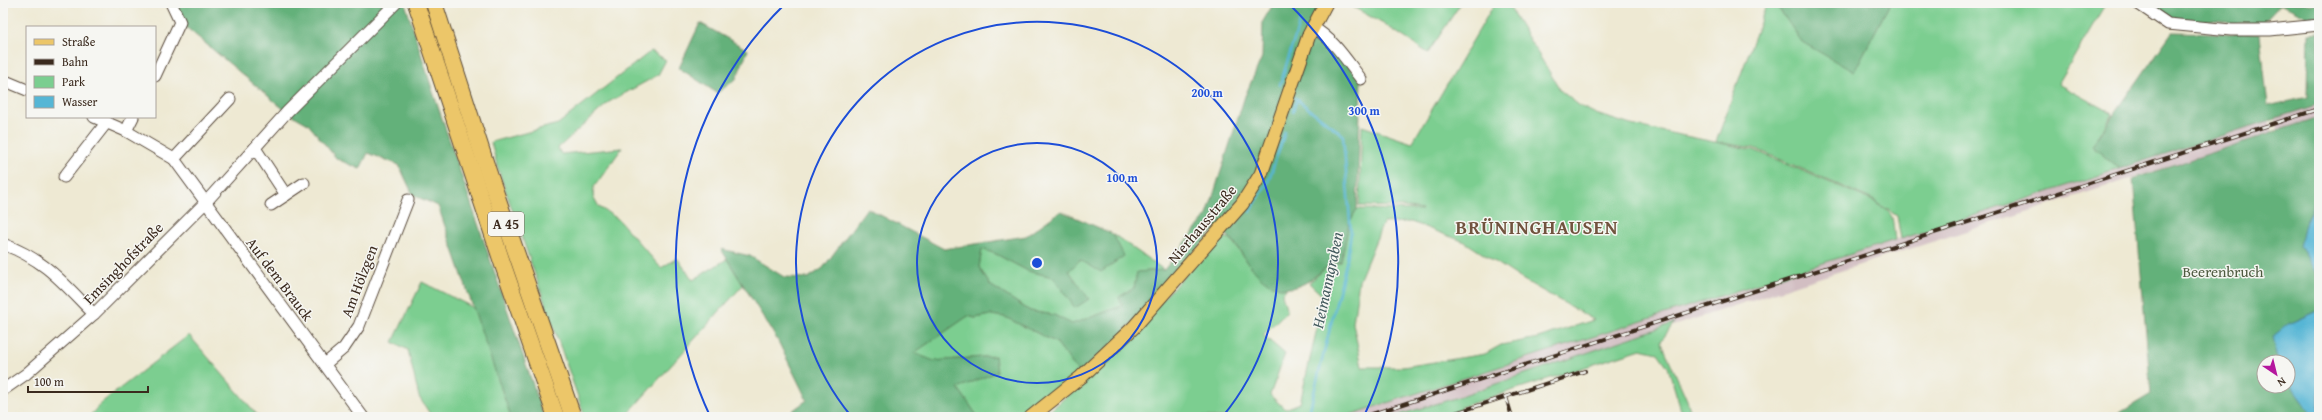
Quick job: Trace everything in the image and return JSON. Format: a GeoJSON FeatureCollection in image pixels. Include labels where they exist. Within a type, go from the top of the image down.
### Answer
{"type":"FeatureCollection","features":[{"type":"Feature","properties":{"kind":"highway","name":"A 45"},"geometry":{"type":"LineString","coordinates":[[416,3],[556,417]]}},
{"type":"Feature","properties":{"kind":"highway","name":"A 45"},"geometry":{"type":"LineString","coordinates":[[434,3],[490,178],[573,417]]}},
{"type":"Feature","properties":{"kind":"main road","name":"Nierhausstraße"},"geometry":{"type":"LineString","coordinates":[[1031,417],[1081,377],[1134,328],[1242,204],[1261,174],[1312,27],[1326,3]]}},
{"type":"Feature","properties":{"kind":"street"},"geometry":{"type":"LineString","coordinates":[[156,74],[180,22],[171,3]]}},
{"type":"Feature","properties":{"kind":"street","name":"Emsinghofstraße"},"geometry":{"type":"LineString","coordinates":[[3,390],[26,374],[94,314],[205,203],[254,148],[396,3]]}},
{"type":"Feature","properties":{"kind":"street"},"geometry":{"type":"LineString","coordinates":[[2137,3],[2168,24],[2231,30],[2270,30],[2319,25]]}},
{"type":"Feature","properties":{"kind":"street"},"geometry":{"type":"LineString","coordinates":[[1312,27],[1333,44],[1361,79]]}},
{"type":"Feature","properties":{"kind":"street"},"geometry":{"type":"LineString","coordinates":[[3,80],[26,90]]}},
{"type":"Feature","properties":{"kind":"street"},"geometry":{"type":"LineString","coordinates":[[174,159],[230,99]]}},
{"type":"Feature","properties":{"kind":"street","name":"Auf dem Brauck"},"geometry":{"type":"LineString","coordinates":[[97,118],[126,130],[174,159],[363,417]]}},
{"type":"Feature","properties":{"kind":"street"},"geometry":{"type":"LineString","coordinates":[[126,130],[132,118]]}},
{"type":"Feature","properties":{"kind":"street"},"geometry":{"type":"LineString","coordinates":[[64,177],[107,122]]}},
{"type":"Feature","properties":{"kind":"street"},"geometry":{"type":"LineString","coordinates":[[254,148],[286,195]]}},
{"type":"Feature","properties":{"kind":"street"},"geometry":{"type":"LineString","coordinates":[[271,205],[304,183]]}},
{"type":"Feature","properties":{"kind":"street","name":"Am Hölzgen"},"geometry":{"type":"LineString","coordinates":[[325,364],[344,348],[359,326],[408,200]]}},
{"type":"Feature","properties":{"kind":"street"},"geometry":{"type":"LineString","coordinates":[[3,244],[22,251],[45,266],[94,314]]}},
{"type":"Feature","properties":{"kind":"shaded area"},"geometry":{"type":"Polygon","coordinates":[[[2319,104],[2319,120],[2278,132],[2276,117],[2319,104]]]}},
{"type":"Feature","properties":{"kind":"shaded area"},"geometry":{"type":"Polygon","coordinates":[[[2269,120],[2271,134],[1806,282],[1452,399],[1392,417],[1343,417],[2269,120]]]}},
{"type":"Feature","properties":{"kind":"green space"},"geometry":{"type":"Polygon","coordinates":[[[169,3],[405,3],[433,92],[544,417],[511,417],[438,206],[413,195],[399,165],[368,153],[360,169],[337,159],[308,124],[287,112],[180,22],[169,3]]]}},
{"type":"Feature","properties":{"kind":"green space"},"geometry":{"type":"Polygon","coordinates":[[[1274,3],[1326,3],[1312,27],[1361,79],[1357,209],[1349,223],[1341,262],[1330,265],[1306,283],[1290,288],[1280,288],[1271,285],[1263,279],[1249,264],[1230,238],[1217,227],[1118,339],[1079,373],[1057,343],[1005,317],[991,315],[975,318],[968,316],[914,353],[934,361],[995,356],[997,372],[958,388],[978,417],[784,417],[807,400],[778,341],[721,249],[750,256],[784,277],[808,278],[823,268],[867,208],[944,249],[1026,236],[1061,211],[1113,234],[1124,256],[1101,272],[1080,260],[1069,271],[1089,299],[1075,308],[1053,277],[1028,271],[996,254],[982,249],[979,267],[990,285],[1030,311],[1054,315],[1072,324],[1122,306],[1119,297],[1134,288],[1137,272],[1164,270],[1207,215],[1245,96],[1262,57],[1263,21],[1274,3]]]}},
{"type":"Feature","properties":{"kind":"green space"},"geometry":{"type":"Polygon","coordinates":[[[1346,3],[1461,3],[1428,53],[1387,26],[1346,3]]]}},
{"type":"Feature","properties":{"kind":"green space"},"geometry":{"type":"Polygon","coordinates":[[[1495,3],[1504,3],[1510,8],[1561,91],[1580,106],[1596,114],[1631,125],[1754,150],[1873,201],[1892,216],[1895,240],[1343,417],[1043,417],[1102,365],[1219,238],[1230,238],[1247,262],[1260,276],[1276,286],[1286,289],[1282,294],[1287,311],[1263,335],[1285,354],[1270,395],[1285,409],[1300,403],[1324,297],[1309,283],[1329,265],[1341,262],[1349,223],[1357,209],[1422,210],[1403,207],[1359,206],[1362,126],[1412,143],[1495,3]],[[1411,222],[1383,223],[1359,281],[1353,323],[1362,367],[1403,367],[1485,354],[1501,345],[1538,338],[1594,320],[1520,278],[1465,242],[1411,222]]]}},
{"type":"Feature","properties":{"kind":"green space"},"geometry":{"type":"Polygon","coordinates":[[[1767,3],[1775,3],[1784,17],[1854,72],[1890,3],[2106,3],[2058,84],[2113,114],[2092,146],[2119,169],[1901,239],[1897,216],[1873,200],[1754,148],[1716,142],[1767,3]]]}},
{"type":"Feature","properties":{"kind":"green space"},"geometry":{"type":"Polygon","coordinates":[[[1775,3],[1890,3],[1854,72],[1802,42],[1775,3]]]}},
{"type":"Feature","properties":{"kind":"green space"},"geometry":{"type":"Polygon","coordinates":[[[2141,3],[2319,3],[2319,23],[2281,4],[2263,23],[2236,23],[2164,18],[2141,3]]]}},
{"type":"Feature","properties":{"kind":"green space"},"geometry":{"type":"Polygon","coordinates":[[[700,23],[748,50],[736,79],[717,93],[679,68],[700,23]]]}},
{"type":"Feature","properties":{"kind":"green space"},"geometry":{"type":"Polygon","coordinates":[[[2172,32],[2260,34],[2268,106],[2308,97],[2309,33],[2319,32],[2319,104],[2119,169],[2092,146],[2172,32]]]}},
{"type":"Feature","properties":{"kind":"green space"},"geometry":{"type":"Polygon","coordinates":[[[651,51],[666,60],[658,75],[609,102],[558,148],[561,154],[622,148],[594,187],[593,196],[599,207],[618,219],[661,268],[677,258],[693,280],[727,259],[743,285],[625,417],[585,417],[498,169],[491,142],[558,124],[651,51]]]}},
{"type":"Feature","properties":{"kind":"green space","name":"Beerenbruch"},"geometry":{"type":"Polygon","coordinates":[[[2319,117],[2319,192],[2306,220],[2316,276],[2319,279],[2319,310],[2288,324],[2276,354],[2256,354],[2256,394],[2296,394],[2296,392],[2314,417],[2113,417],[2151,394],[2133,179],[2319,117]]]}},
{"type":"Feature","properties":{"kind":"green space"},"geometry":{"type":"Polygon","coordinates":[[[1113,234],[1164,270],[1137,272],[1134,288],[1122,306],[1072,325],[1054,315],[1030,311],[990,285],[979,267],[982,249],[996,254],[1028,271],[1053,277],[1088,299],[1069,271],[1080,260],[1123,256],[1113,234]]]}},
{"type":"Feature","properties":{"kind":"green space"},"geometry":{"type":"Polygon","coordinates":[[[422,282],[474,308],[511,417],[432,417],[419,397],[408,350],[393,342],[422,282]]]}},
{"type":"Feature","properties":{"kind":"green space"},"geometry":{"type":"Polygon","coordinates":[[[991,315],[1005,317],[1057,343],[1079,373],[1023,417],[978,417],[958,388],[996,372],[995,356],[933,361],[914,353],[968,316],[975,318],[991,315]]]}},
{"type":"Feature","properties":{"kind":"green space"},"geometry":{"type":"Polygon","coordinates":[[[1674,323],[1661,341],[1687,400],[1692,417],[1683,417],[1668,367],[1658,353],[1641,349],[1461,407],[1464,417],[1392,417],[1452,399],[1674,323]]]}},
{"type":"Feature","properties":{"kind":"green space"},"geometry":{"type":"Polygon","coordinates":[[[189,335],[259,417],[89,417],[101,403],[189,335]]]}},
{"type":"Feature","properties":{"kind":"water"},"geometry":{"type":"Polygon","coordinates":[[[2319,192],[2319,279],[2300,245],[2306,220],[2319,192]]]}},
{"type":"Feature","properties":{"kind":"water"},"geometry":{"type":"Polygon","coordinates":[[[2319,310],[2319,417],[2314,417],[2296,392],[2296,354],[2276,354],[2272,337],[2288,324],[2319,310]]]}},
{"type":"Feature","properties":{"kind":"waterway","name":"Heimanngraben"},"geometry":{"type":"LineString","coordinates":[[1280,85],[1300,21]]}},
{"type":"Feature","properties":{"kind":"waterway","name":"Heimanngraben"},"geometry":{"type":"LineString","coordinates":[[1295,98],[1343,135],[1351,233],[1347,259],[1308,417]]}},
{"type":"Feature","properties":{"kind":"waterway"},"geometry":{"type":"LineString","coordinates":[[1293,111],[1297,99]]}},
{"type":"Feature","properties":{"kind":"waterway"},"geometry":{"type":"LineString","coordinates":[[1250,212],[1268,182],[1285,132]]}},
{"type":"Feature","properties":{"kind":"railway"},"geometry":{"type":"LineString","coordinates":[[1363,417],[2319,109]]}},
{"type":"Feature","properties":{"kind":"railway"},"geometry":{"type":"LineString","coordinates":[[1443,417],[1585,371]]}},
{"type":"Feature","properties":{"kind":"railway"},"geometry":{"type":"LineString","coordinates":[[1506,397],[1512,417]]}},
{"type":"Feature","properties":{"kind":"district","name":"BRÜNINGHAUSEN"},"geometry":{"type":"Point","coordinates":[1537,227]}}]}
